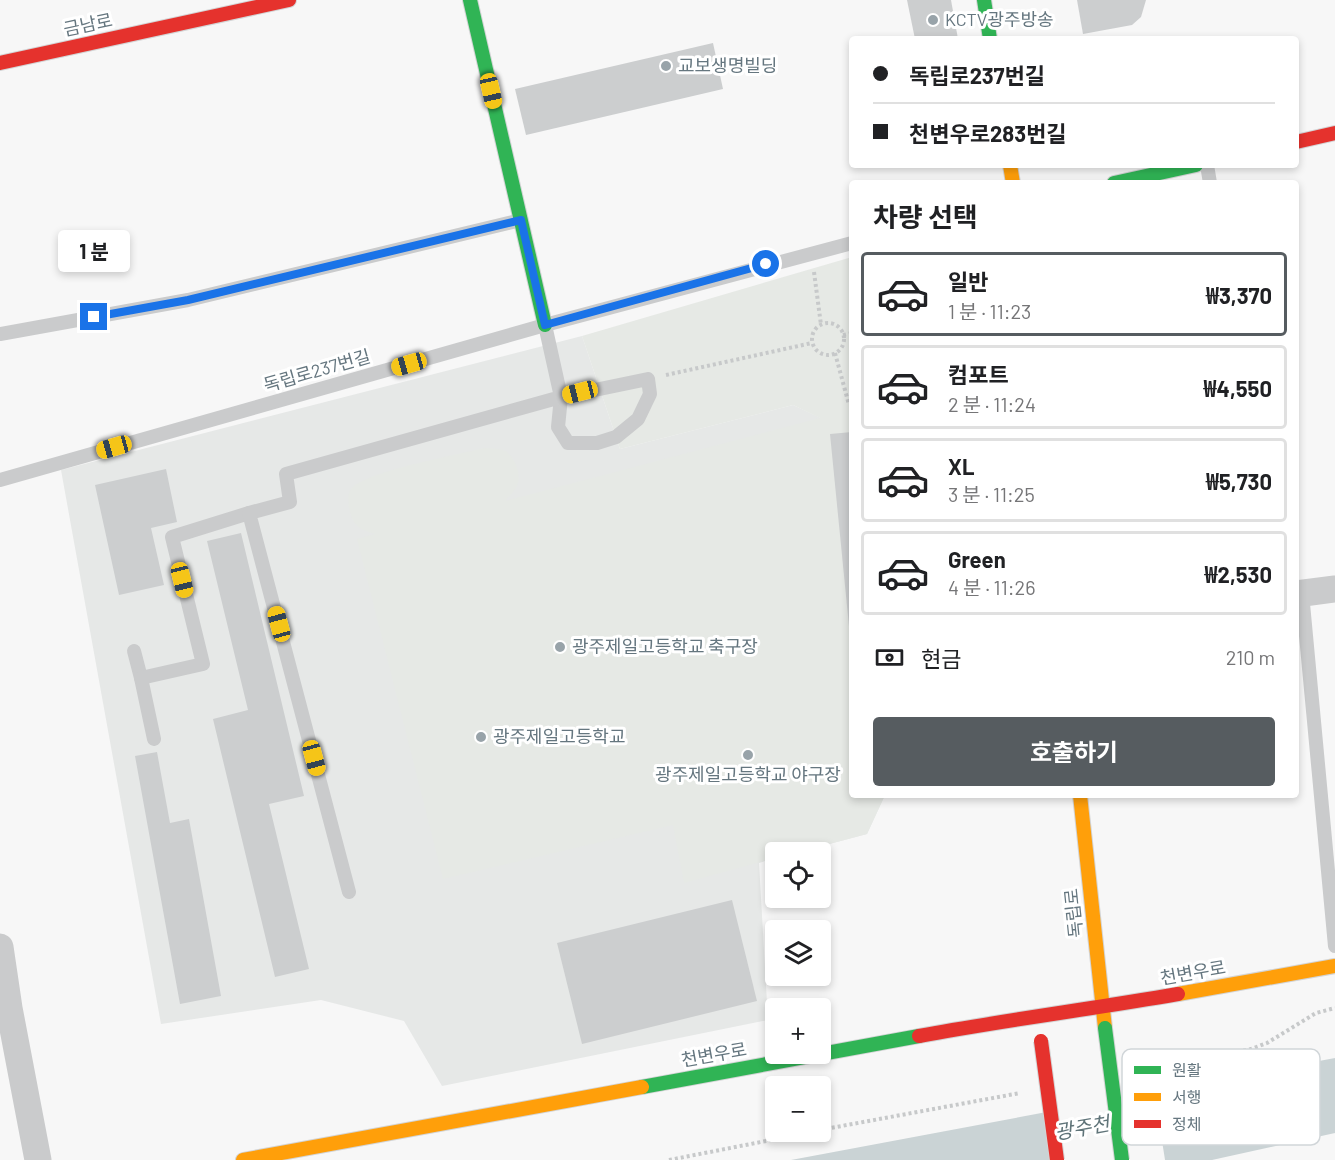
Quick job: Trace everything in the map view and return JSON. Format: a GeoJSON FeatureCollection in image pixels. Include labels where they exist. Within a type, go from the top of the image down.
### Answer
{"type":"FeatureCollection","features":[{"type":"Feature","properties":{"kind":"street","name":"금남로"},"geometry":{"type":"LineString","coordinates":[[0,63],[289,0]]}},
{"type":"Feature","properties":{"kind":"street"},"geometry":{"type":"LineString","coordinates":[[470,0],[545,325]]}},
{"type":"Feature","properties":{"kind":"street"},"geometry":{"type":"LineString","coordinates":[[984,0],[990,36]]}},
{"type":"Feature","properties":{"kind":"street"},"geometry":{"type":"LineString","coordinates":[[1299,141],[1335,133]]}},
{"type":"Feature","properties":{"kind":"street"},"geometry":{"type":"LineString","coordinates":[[1128,180],[1182,168]]}},
{"type":"Feature","properties":{"kind":"street"},"geometry":{"type":"LineString","coordinates":[[1299,593],[1335,589]]}},
{"type":"Feature","properties":{"kind":"street","name":"독립로"},"geometry":{"type":"LineString","coordinates":[[1080,798],[1102,1007],[1122,1160]]}},
{"type":"Feature","properties":{"kind":"street"},"geometry":{"type":"LineString","coordinates":[[0,946],[4,1009],[38,1160]]}},
{"type":"Feature","properties":{"kind":"street","name":"천변우로"},"geometry":{"type":"LineString","coordinates":[[243,1160],[1016,1019],[1102,1007],[1335,966]]}},
{"type":"Feature","properties":{"kind":"street"},"geometry":{"type":"LineString","coordinates":[[1016,1019],[1036,1033],[1041,1041],[1057,1160]]}},
{"type":"Feature","properties":{"kind":"lane"},"geometry":{"type":"LineString","coordinates":[[0,334],[188,300],[521,220]]}},
{"type":"Feature","properties":{"kind":"lane","name":"독립로237번길"},"geometry":{"type":"LineString","coordinates":[[0,480],[545,325],[810,252],[849,244]]}},
{"type":"Feature","properties":{"kind":"lane"},"geometry":{"type":"LineString","coordinates":[[141,678],[203,664],[172,537],[290,502],[286,474],[561,397],[648,379],[650,394],[638,419],[616,436],[597,443],[568,443],[558,427],[561,397],[545,325]]}},
{"type":"Feature","properties":{"kind":"lane"},"geometry":{"type":"LineString","coordinates":[[249,513],[349,891]]}},
{"type":"Feature","properties":{"kind":"lane"},"geometry":{"type":"LineString","coordinates":[[1299,593],[1335,946]]}},
{"type":"Feature","properties":{"kind":"lane"},"geometry":{"type":"LineString","coordinates":[[134,651],[154,739]]}},
{"type":"Feature","properties":{"kind":"path"},"geometry":{"type":"LineString","coordinates":[[810,252],[821,325]]}},
{"type":"Feature","properties":{"kind":"path"},"geometry":{"type":"LineString","coordinates":[[828,323],[840,328],[843,335],[843,342],[835,353],[828,355],[816,349],[812,343],[815,329],[828,323]]}},
{"type":"Feature","properties":{"kind":"path"},"geometry":{"type":"LineString","coordinates":[[843,335],[849,334]]}},
{"type":"Feature","properties":{"kind":"path"},"geometry":{"type":"LineString","coordinates":[[648,379],[812,343]]}},
{"type":"Feature","properties":{"kind":"path"},"geometry":{"type":"LineString","coordinates":[[835,353],[849,405]]}},
{"type":"Feature","properties":{"kind":"path"},"geometry":{"type":"LineString","coordinates":[[669,1160],[765,1141]]}},
{"type":"Feature","properties":{"kind":"shaded area","name":"광주제일고등학교 축구장"},"geometry":{"type":"Polygon","coordinates":[[[849,258],[849,798],[884,798],[867,834],[831,844],[765,842],[765,861],[684,883],[673,825],[443,879],[357,539],[375,534],[362,529],[353,520],[348,502],[350,490],[360,482],[393,470],[485,448],[505,451],[512,457],[517,467],[519,477],[517,486],[505,501],[820,418],[793,405],[620,449],[582,336],[849,258]]]}},
{"type":"Feature","properties":{"kind":"shaded area","name":"광주제일고등학교"},"geometry":{"type":"Polygon","coordinates":[[[582,336],[620,449],[793,405],[821,418],[849,759],[849,798],[884,798],[867,834],[831,844],[765,842],[765,861],[759,863],[767,998],[765,1021],[442,1086],[404,1021],[321,1000],[161,1024],[61,470],[582,336]]]}},
{"type":"Feature","properties":{"kind":"water"},"geometry":{"type":"Polygon","coordinates":[[[1335,1058],[1335,1133],[1320,1136],[1320,1061],[1335,1058]]]}},
{"type":"Feature","properties":{"kind":"water","name":"광주천"},"geometry":{"type":"Polygon","coordinates":[[[1122,1098],[1122,1145],[1280,1145],[1212,1160],[791,1160],[1122,1098]]]}},
{"type":"Feature","properties":{"kind":"pier"},"geometry":{"type":"Polygon","coordinates":[[[1122,1095],[1122,1145],[1163,1145],[1165,1160],[1053,1160],[1045,1109],[1122,1095]]]}},
{"type":"Feature","properties":{"kind":"building","name":"KCTV광주방송"},"geometry":{"type":"Polygon","coordinates":[[[907,0],[951,0],[957,36],[914,36],[907,0]]]}},
{"type":"Feature","properties":{"kind":"building"},"geometry":{"type":"Polygon","coordinates":[[[1077,0],[1146,0],[1141,17],[1132,25],[1083,34],[1077,0]]]}},
{"type":"Feature","properties":{"kind":"building","name":"교보생명빌딩"},"geometry":{"type":"Polygon","coordinates":[[[713,43],[723,89],[526,135],[515,89],[713,43]]]}},
{"type":"Feature","properties":{"kind":"building"},"geometry":{"type":"Polygon","coordinates":[[[849,432],[849,626],[830,434],[849,432]]]}},
{"type":"Feature","properties":{"kind":"building"},"geometry":{"type":"Polygon","coordinates":[[[166,469],[177,522],[151,528],[164,585],[119,595],[95,485],[166,469]]]}},
{"type":"Feature","properties":{"kind":"building"},"geometry":{"type":"Polygon","coordinates":[[[241,533],[304,796],[269,804],[309,969],[275,977],[213,719],[248,710],[207,541],[241,533]]]}},
{"type":"Feature","properties":{"kind":"building"},"geometry":{"type":"Polygon","coordinates":[[[157,752],[170,823],[189,819],[221,996],[180,1004],[135,756],[157,752]]]}},
{"type":"Feature","properties":{"kind":"building"},"geometry":{"type":"Polygon","coordinates":[[[732,900],[757,1001],[582,1044],[557,943],[732,900]]]}},
{"type":"Feature","properties":{"kind":"traffic: fast"},"geometry":{"type":"LineString","coordinates":[[470,0],[545,325]]}},
{"type":"Feature","properties":{"kind":"traffic: fast"},"geometry":{"type":"LineString","coordinates":[[984,0],[990,36]]}},
{"type":"Feature","properties":{"kind":"traffic: fast"},"geometry":{"type":"LineString","coordinates":[[1128,180],[1182,168]]}},
{"type":"Feature","properties":{"kind":"traffic: fast"},"geometry":{"type":"LineString","coordinates":[[1105,1028],[1122,1160]]}},
{"type":"Feature","properties":{"kind":"traffic: fast"},"geometry":{"type":"LineString","coordinates":[[642,1087],[919,1036]]}},
{"type":"Feature","properties":{"kind":"traffic: slow"},"geometry":{"type":"LineString","coordinates":[[1010,168],[1012,180]]}},
{"type":"Feature","properties":{"kind":"traffic: slow"},"geometry":{"type":"LineString","coordinates":[[1080,798],[1105,1028]]}},
{"type":"Feature","properties":{"kind":"traffic: slow"},"geometry":{"type":"LineString","coordinates":[[1178,994],[1335,966]]}},
{"type":"Feature","properties":{"kind":"traffic: slow"},"geometry":{"type":"LineString","coordinates":[[243,1160],[642,1087]]}},
{"type":"Feature","properties":{"kind":"traffic: jam"},"geometry":{"type":"LineString","coordinates":[[0,63],[289,0]]}},
{"type":"Feature","properties":{"kind":"traffic: jam"},"geometry":{"type":"LineString","coordinates":[[1299,141],[1335,133]]}},
{"type":"Feature","properties":{"kind":"traffic: jam"},"geometry":{"type":"LineString","coordinates":[[919,1036],[1178,994]]}},
{"type":"Feature","properties":{"kind":"traffic: jam"},"geometry":{"type":"LineString","coordinates":[[1041,1041],[1057,1160]]}},
{"type":"Feature","properties":{"kind":"place","name":"KCTV광주방송"},"geometry":{"type":"Point","coordinates":[933,20]}},
{"type":"Feature","properties":{"kind":"place","name":"교보생명빌딩"},"geometry":{"type":"Point","coordinates":[666,66]}},
{"type":"Feature","properties":{"kind":"place","name":"광주제일고등학교 축구장"},"geometry":{"type":"Point","coordinates":[560,647]}},
{"type":"Feature","properties":{"kind":"place","name":"광주제일고등학교"},"geometry":{"type":"Point","coordinates":[481,737]}},
{"type":"Feature","properties":{"kind":"place","name":"광주제일고등학교 야구장"},"geometry":{"type":"Point","coordinates":[748,755]}},
{"type":"Feature","properties":{"kind":"route"},"geometry":{"type":"LineString","coordinates":[[94,317],[188,300],[521,220],[545,325],[766,264]]}}]}
